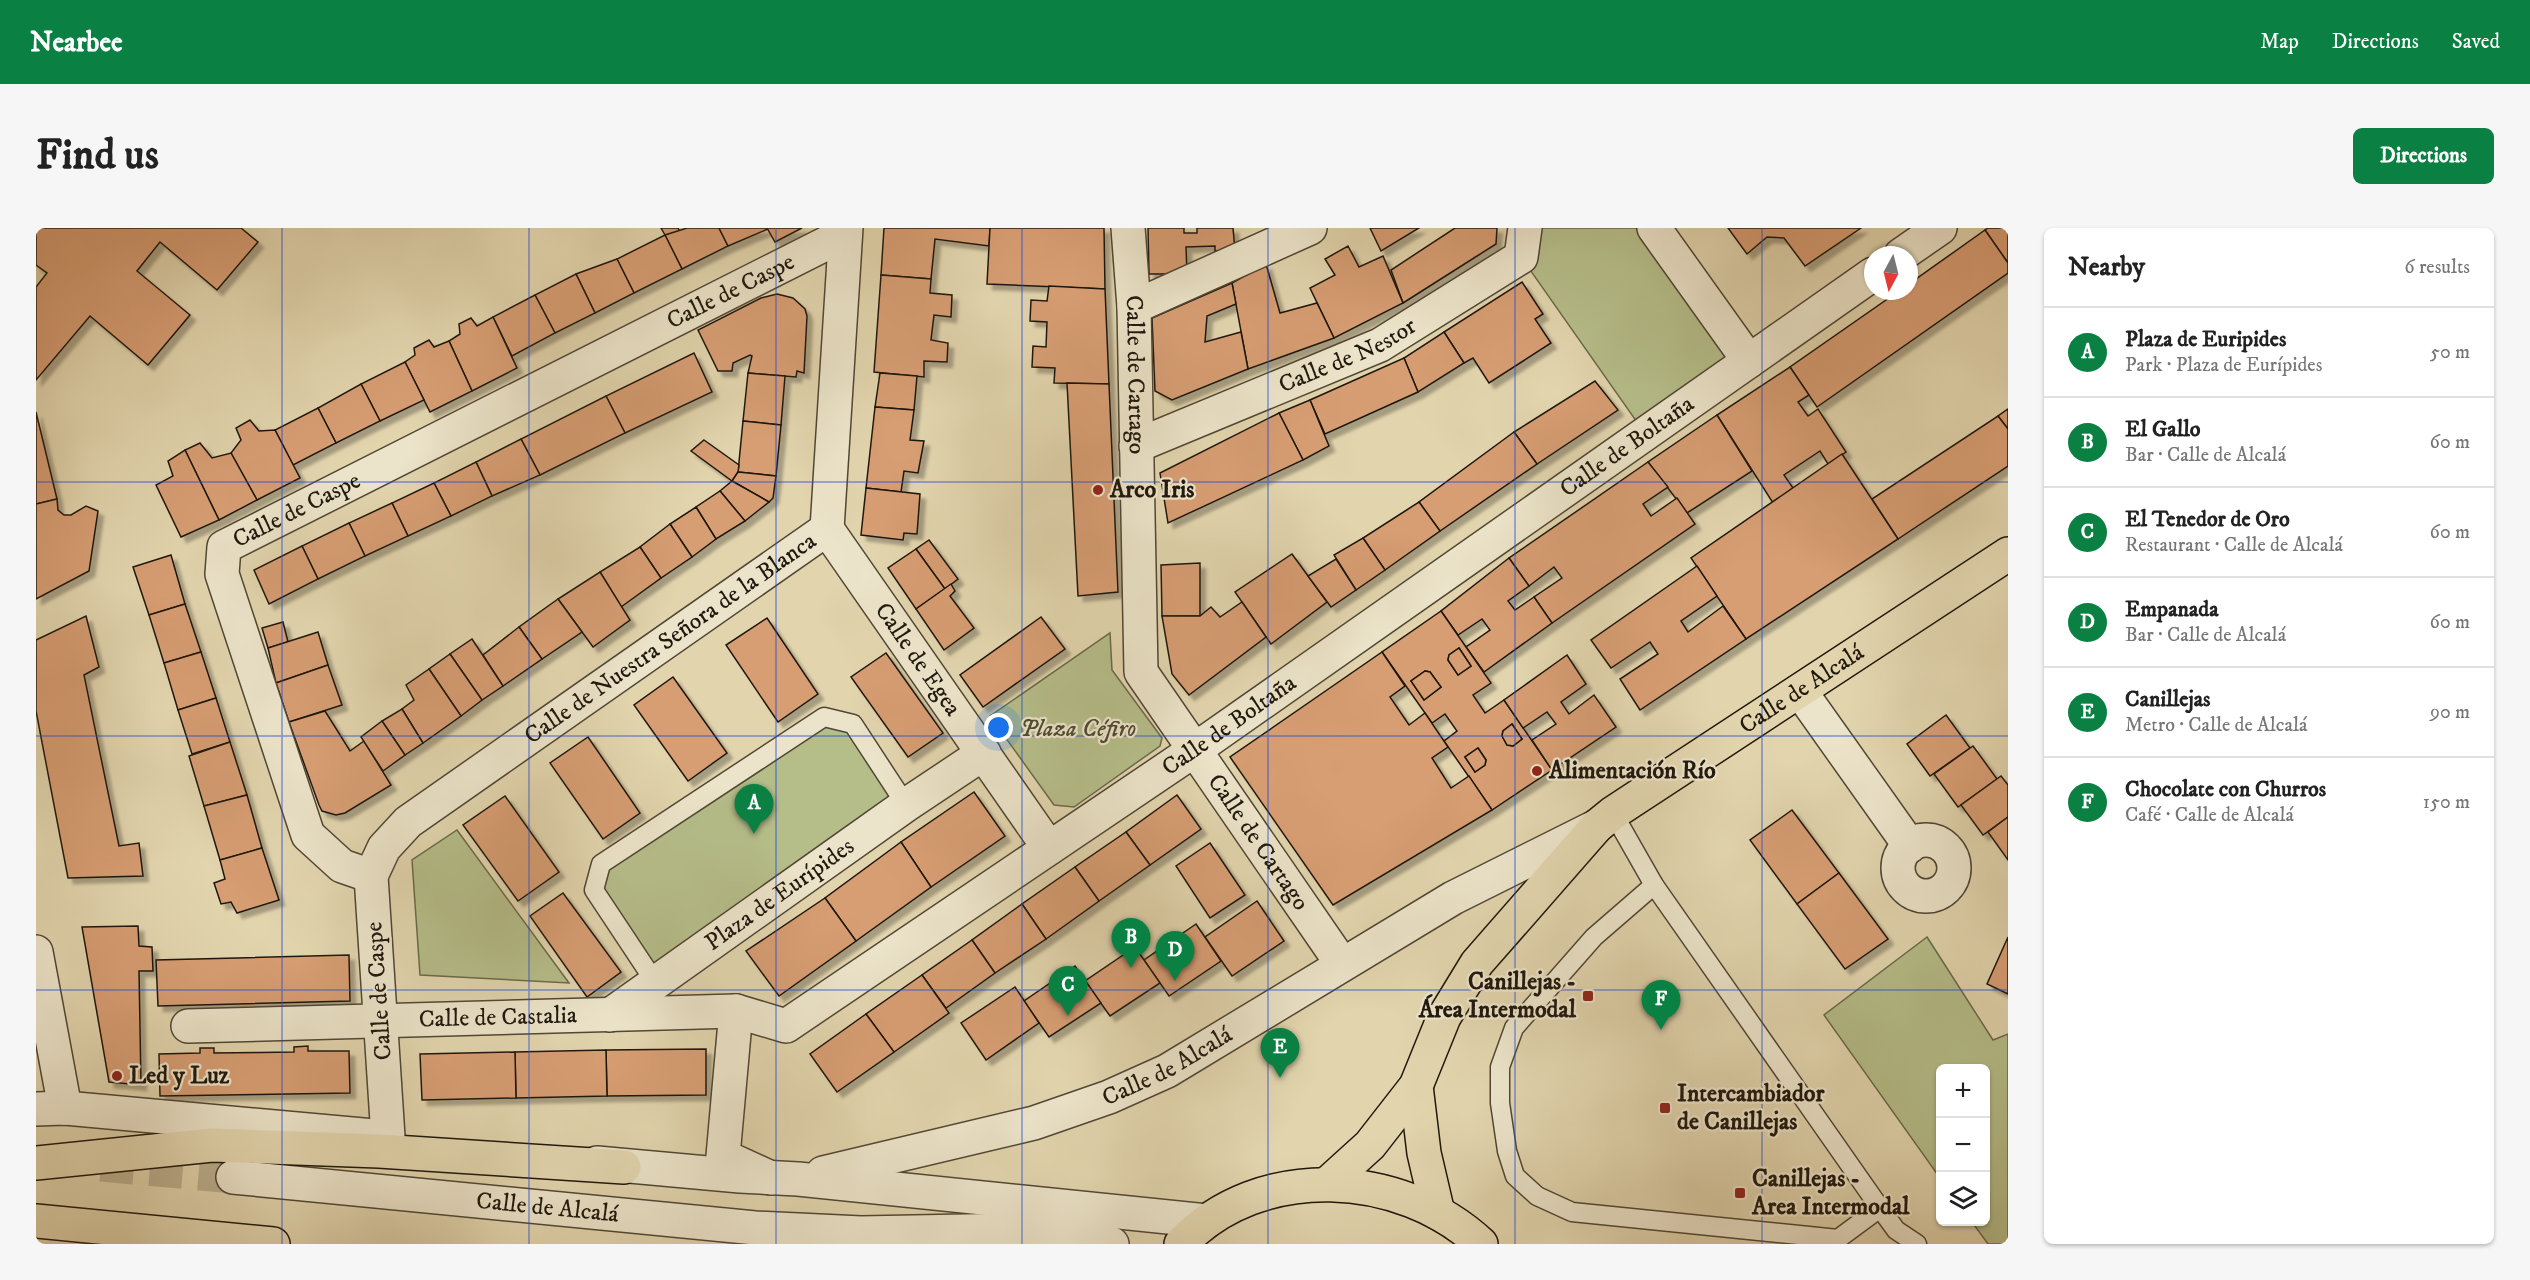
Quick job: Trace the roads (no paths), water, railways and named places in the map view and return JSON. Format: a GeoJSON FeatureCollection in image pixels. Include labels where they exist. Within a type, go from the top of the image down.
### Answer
{"type":"FeatureCollection","features":[{"type":"Feature","properties":{"kind":"main road","name":"Calle de Alcalá"},"geometry":{"type":"LineString","coordinates":[[1327,1184],[1370,1145],[1416,1086],[1444,1017],[1477,963],[1605,819],[2008,554]]}},
{"type":"Feature","properties":{"kind":"main road","name":"Calle de Alcalá"},"geometry":{"type":"LineString","coordinates":[[1416,1086],[1424,1153],[1438,1214]]}},
{"type":"Feature","properties":{"kind":"main road"},"geometry":{"type":"LineString","coordinates":[[36,1163],[212,1145],[379,1151],[624,1167]]}},
{"type":"Feature","properties":{"kind":"main road"},"geometry":{"type":"LineString","coordinates":[[1181,1244],[1207,1221],[1230,1207],[1262,1193],[1294,1186],[1327,1184],[1366,1187],[1403,1197],[1469,1232],[1482,1244]]}},
{"type":"Feature","properties":{"kind":"main road"},"geometry":{"type":"LineString","coordinates":[[36,1221],[273,1244]]}},
{"type":"Feature","properties":{"kind":"street","name":"Calle de Cartago"},"geometry":{"type":"LineString","coordinates":[[1128,228],[1134,307],[1141,672],[1342,964]]}},
{"type":"Feature","properties":{"kind":"street"},"geometry":{"type":"LineString","coordinates":[[1134,307],[1310,228]]}},
{"type":"Feature","properties":{"kind":"street","name":"Calle de Nestor"},"geometry":{"type":"LineString","coordinates":[[1136,446],[1380,345],[1521,257],[1525,228]]}},
{"type":"Feature","properties":{"kind":"street"},"geometry":{"type":"LineString","coordinates":[[1654,228],[1749,361]]}},
{"type":"Feature","properties":{"kind":"street"},"geometry":{"type":"LineString","coordinates":[[1914,246],[1940,228]]}},
{"type":"Feature","properties":{"kind":"street","name":"Calle de Nuestra Señora de la Blanca"},"geometry":{"type":"LineString","coordinates":[[371,876],[384,848],[408,822],[827,529],[846,231]]}},
{"type":"Feature","properties":{"kind":"street","name":"Calle de Caspe"},"geometry":{"type":"LineString","coordinates":[[388,1137],[371,876],[342,866],[308,835],[222,574],[224,547],[846,231]]}},
{"type":"Feature","properties":{"kind":"street","name":"Calle de Boltaña"},"geometry":{"type":"LineString","coordinates":[[736,1011],[786,1026],[1194,751],[1864,280]]}},
{"type":"Feature","properties":{"kind":"street","name":"Calle de Egea"},"geometry":{"type":"LineString","coordinates":[[827,529],[1049,848]]}},
{"type":"Feature","properties":{"kind":"street"},"geometry":{"type":"LineString","coordinates":[[1800,692],[1910,846]]}},
{"type":"Feature","properties":{"kind":"street","name":"Plaza de Eurípides"},"geometry":{"type":"LineString","coordinates":[[610,1015],[906,805],[984,753]]}},
{"type":"Feature","properties":{"kind":"street","name":"Calle de Alcalá"},"geometry":{"type":"LineString","coordinates":[[785,1178],[1034,1123],[1108,1097],[1167,1071],[1453,898],[1605,819]]}},
{"type":"Feature","properties":{"kind":"street"},"geometry":{"type":"LineString","coordinates":[[36,952],[50,1108]]}},
{"type":"Feature","properties":{"kind":"street"},"geometry":{"type":"LineString","coordinates":[[736,1011],[723,1156],[785,1178]]}},
{"type":"Feature","properties":{"kind":"street","name":"Calle de Castalia"},"geometry":{"type":"LineString","coordinates":[[188,1026],[736,1011]]}},
{"type":"Feature","properties":{"kind":"street","name":"Calle de Alcalá"},"geometry":{"type":"LineString","coordinates":[[50,1108],[388,1137],[624,1167],[785,1178],[1207,1221]]}},
{"type":"Feature","properties":{"kind":"street","name":"Calle de Alcalá"},"geometry":{"type":"LineString","coordinates":[[233,1177],[755,1228],[861,1233],[1077,1229],[1112,1244]]}},
{"type":"Feature","properties":{"kind":"lane"},"geometry":{"type":"LineString","coordinates":[[655,982],[594,890],[601,864],[824,717],[853,724],[906,805]]}},
{"type":"Feature","properties":{"kind":"lane"},"geometry":{"type":"LineString","coordinates":[[1605,819],[1654,885],[1880,1208],[1897,1237],[1917,1244]]}},
{"type":"Feature","properties":{"kind":"lane"},"geometry":{"type":"LineString","coordinates":[[1654,885],[1594,937],[1514,1028],[1500,1067],[1500,1103],[1507,1151],[1515,1176],[1537,1196],[1572,1212],[1838,1239],[1880,1208]]}},
{"type":"Feature","properties":{"kind":"tunnel"},"geometry":{"type":"LineString","coordinates":[[101,1165],[233,1177]]}},
{"type":"Feature","properties":{"kind":"place","name":"Arco Iris"},"geometry":{"type":"Point","coordinates":[1098,490]}},
{"type":"Feature","properties":{"kind":"place","name":"Alimentación Río"},"geometry":{"type":"Point","coordinates":[1537,771]}},
{"type":"Feature","properties":{"kind":"place","name":"Plaza de Euripides"},"geometry":{"type":"Point","coordinates":[754,834]}},
{"type":"Feature","properties":{"kind":"place","name":"El Gallo"},"geometry":{"type":"Point","coordinates":[1131,968]}},
{"type":"Feature","properties":{"kind":"place","name":"Empanada"},"geometry":{"type":"Point","coordinates":[1175,981]}},
{"type":"Feature","properties":{"kind":"place","name":"Canillejas - Área Intermodal"},"geometry":{"type":"Point","coordinates":[1588,996]}},
{"type":"Feature","properties":{"kind":"place","name":"El Tenedor de Oro"},"geometry":{"type":"Point","coordinates":[1068,1016]}},
{"type":"Feature","properties":{"kind":"place","name":"Chocolate con Churros"},"geometry":{"type":"Point","coordinates":[1661,1030]}},
{"type":"Feature","properties":{"kind":"place","name":"Led y Luz"},"geometry":{"type":"Point","coordinates":[117,1076]}},
{"type":"Feature","properties":{"kind":"place","name":"Canillejas"},"geometry":{"type":"Point","coordinates":[1280,1078]}},
{"type":"Feature","properties":{"kind":"place","name":"Intercambiador de Canillejas"},"geometry":{"type":"Point","coordinates":[1665,1108]}},
{"type":"Feature","properties":{"kind":"place","name":"Canillejas - Area Intermodal"},"geometry":{"type":"Point","coordinates":[1740,1193]}},
{"type":"Feature","properties":{"kind":"park label","name":"Plaza Céfiro"},"geometry":{"type":"Point","coordinates":[1078,729]}}]}
